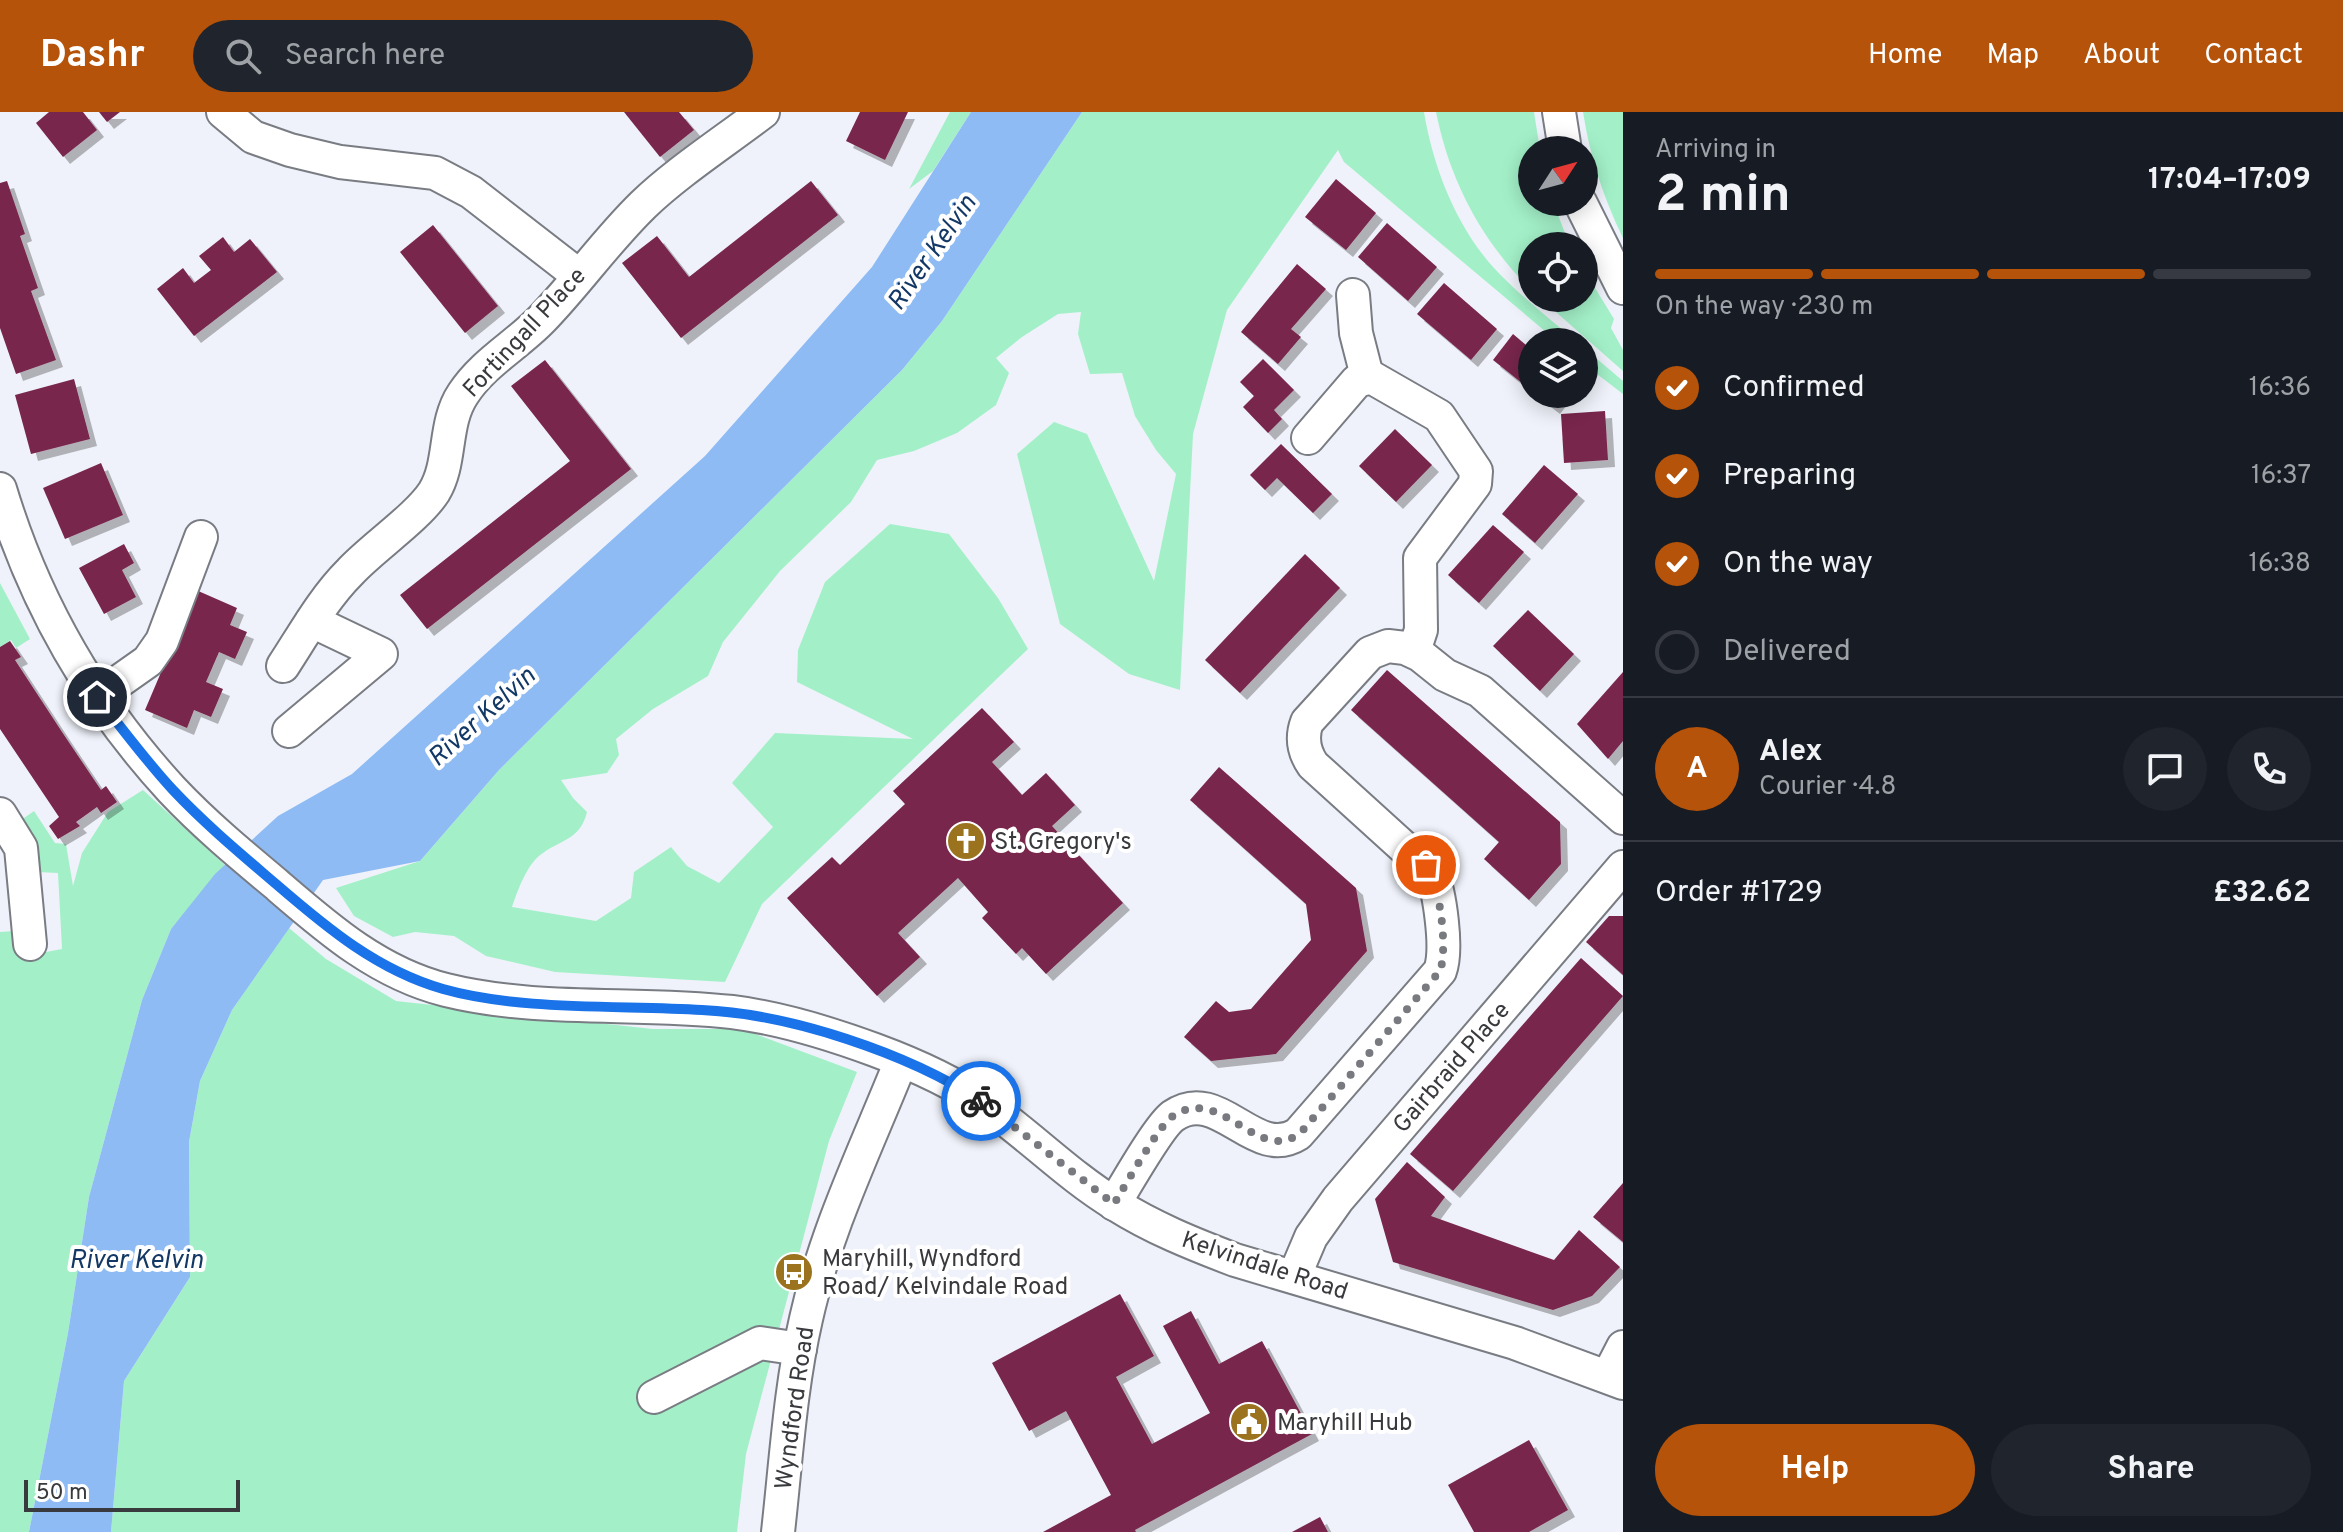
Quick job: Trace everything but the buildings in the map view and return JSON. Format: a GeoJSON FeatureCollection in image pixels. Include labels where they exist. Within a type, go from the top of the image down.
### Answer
{"type":"FeatureCollection","features":[{"type":"Feature","properties":{"kind":"street"},"geometry":{"type":"LineString","coordinates":[[223,112],[253,137],[290,150],[340,162],[435,173],[471,192],[578,275]]}},
{"type":"Feature","properties":{"kind":"street","name":"Fortingall Place"},"geometry":{"type":"LineString","coordinates":[[283,666],[349,572],[422,507],[434,491],[443,470],[451,418],[463,394],[483,370],[540,321],[646,202],[763,112]]}},
{"type":"Feature","properties":{"kind":"street"},"geometry":{"type":"LineString","coordinates":[[1559,112],[1563,136]]}},
{"type":"Feature","properties":{"kind":"street"},"geometry":{"type":"LineString","coordinates":[[1587,216],[1623,288]]}},
{"type":"Feature","properties":{"kind":"street"},"geometry":{"type":"LineString","coordinates":[[1353,295],[1356,333],[1367,376]]}},
{"type":"Feature","properties":{"kind":"street"},"geometry":{"type":"LineString","coordinates":[[1308,438],[1352,386],[1367,376]]}},
{"type":"Feature","properties":{"kind":"street"},"geometry":{"type":"LineString","coordinates":[[1367,376],[1390,385],[1436,413],[1476,471],[1475,484],[1420,558],[1421,630],[1414,651]]}},
{"type":"Feature","properties":{"kind":"street","name":"Kelvindale Road"},"geometry":{"type":"LineString","coordinates":[[0,489],[7,534],[58,632],[97,697],[172,789],[211,829],[334,934],[371,958],[444,989],[522,1001],[735,1013],[804,1027],[946,1080],[982,1102],[1114,1204],[1191,1243],[1235,1260],[1515,1343],[1616,1380]]}},
{"type":"Feature","properties":{"kind":"street"},"geometry":{"type":"LineString","coordinates":[[97,697],[148,661],[162,641],[201,537]]}},
{"type":"Feature","properties":{"kind":"street"},"geometry":{"type":"LineString","coordinates":[[289,731],[381,654],[312,621]]}},
{"type":"Feature","properties":{"kind":"street"},"geometry":{"type":"LineString","coordinates":[[1114,1204],[1167,1122],[1185,1111],[1204,1108],[1216,1111],[1263,1139],[1283,1141],[1298,1134],[1440,971],[1443,952],[1437,894],[1431,872],[1313,765],[1304,742],[1304,729],[1312,715],[1370,653],[1388,646],[1414,651],[1445,675],[1480,691],[1622,816]]}},
{"type":"Feature","properties":{"kind":"street"},"geometry":{"type":"LineString","coordinates":[[0,814],[21,848],[26,871],[30,944]]}},
{"type":"Feature","properties":{"kind":"street","name":"Gairbraid Place"},"geometry":{"type":"LineString","coordinates":[[1294,1277],[1311,1237],[1338,1199],[1623,867]]}},
{"type":"Feature","properties":{"kind":"street","name":"Wyndford Road"},"geometry":{"type":"LineString","coordinates":[[778,1532],[806,1317],[836,1219],[901,1061]]}},
{"type":"Feature","properties":{"kind":"street"},"geometry":{"type":"LineString","coordinates":[[654,1397],[760,1343],[800,1349]]}},
{"type":"Feature","properties":{"kind":"street"},"geometry":{"type":"LineString","coordinates":[[1616,1380],[1623,1347]]}},
{"type":"Feature","properties":{"kind":"green space"},"geometry":{"type":"Polygon","coordinates":[[[950,112],[971,112],[933,171],[909,189],[950,112]]]}},
{"type":"Feature","properties":{"kind":"green space"},"geometry":{"type":"Polygon","coordinates":[[[1082,112],[1424,112],[1433,154],[1458,215],[1480,251],[1518,291],[1518,308],[1344,162],[1338,150],[1227,310],[1193,434],[1180,690],[1129,674],[1060,624],[1017,454],[1054,422],[1087,434],[1154,581],[1176,474],[1156,450],[1135,416],[1122,373],[1090,374],[1078,334],[1081,312],[1058,314],[996,358],[1009,373],[996,405],[957,433],[914,451],[877,460],[851,502],[780,571],[723,642],[708,676],[653,709],[616,739],[619,755],[607,773],[561,780],[587,812],[584,821],[570,838],[537,857],[524,877],[512,907],[596,921],[631,898],[634,872],[671,847],[687,866],[719,883],[773,827],[732,783],[775,733],[913,739],[797,682],[798,650],[825,582],[890,524],[949,534],[998,598],[1028,649],[762,904],[725,982],[555,972],[486,956],[454,936],[415,932],[393,937],[354,916],[336,888],[420,861],[499,770],[902,370],[942,321],[1082,112]]]}},
{"type":"Feature","properties":{"kind":"green space"},"geometry":{"type":"Polygon","coordinates":[[[1436,112],[1534,112],[1538,136],[1518,136],[1518,216],[1558,216],[1565,232],[1518,232],[1518,276],[1470,209],[1442,138],[1436,112]]]}},
{"type":"Feature","properties":{"kind":"green space"},"geometry":{"type":"Polygon","coordinates":[[[1583,112],[1623,112],[1623,238],[1598,176],[1598,136],[1587,136],[1583,112]]]}},
{"type":"Feature","properties":{"kind":"green space"},"geometry":{"type":"Polygon","coordinates":[[[1598,293],[1614,319],[1611,328],[1623,350],[1623,371],[1598,349],[1598,328],[1574,328],[1556,312],[1598,312],[1598,293]]]}},
{"type":"Feature","properties":{"kind":"green space"},"geometry":{"type":"Polygon","coordinates":[[[1522,312],[1541,312],[1560,328],[1541,328],[1522,312]]]}},
{"type":"Feature","properties":{"kind":"green space"},"geometry":{"type":"Polygon","coordinates":[[[1598,360],[1623,381],[1623,394],[1598,375],[1598,360]]]}},
{"type":"Feature","properties":{"kind":"green space"},"geometry":{"type":"Polygon","coordinates":[[[0,583],[30,639],[16,648],[11,640],[0,647],[0,583]]]}},
{"type":"Feature","properties":{"kind":"green space"},"geometry":{"type":"Polygon","coordinates":[[[143,790],[225,865],[171,929],[142,1000],[89,1197],[68,1333],[29,1532],[0,1532],[0,932],[15,931],[19,957],[62,949],[58,873],[37,872],[17,823],[34,811],[55,843],[66,844],[73,886],[82,853],[108,812],[143,790]]]}},
{"type":"Feature","properties":{"kind":"green space"},"geometry":{"type":"Polygon","coordinates":[[[289,928],[326,959],[396,1001],[653,1029],[742,1029],[857,1072],[829,1141],[746,1454],[737,1532],[111,1532],[124,1381],[190,1277],[189,1142],[200,1081],[232,1010],[289,928]]]}},
{"type":"Feature","properties":{"kind":"water","name":"River Kelvin"},"geometry":{"type":"Polygon","coordinates":[[[971,112],[1082,112],[942,321],[902,370],[499,770],[420,861],[323,880],[232,1010],[200,1081],[189,1142],[190,1277],[124,1381],[111,1532],[29,1532],[68,1333],[89,1197],[142,1000],[171,929],[215,874],[278,816],[352,774],[705,456],[872,267],[971,112]]]}},
{"type":"Feature","properties":{"kind":"way so far"},"geometry":{"type":"LineString","coordinates":[[981,1101],[1114,1204],[1167,1122],[1185,1111],[1204,1108],[1216,1111],[1263,1139],[1283,1141],[1291,1138],[1303,1130],[1442,967],[1437,894],[1434,878],[1426,865]]}},
{"type":"Feature","properties":{"kind":"place","name":"St. Gregory's"},"geometry":{"type":"Point","coordinates":[966,841]}},
{"type":"Feature","properties":{"kind":"place","name":"Maryhill, Wyndford Road/ Kelvindale Road"},"geometry":{"type":"Point","coordinates":[794,1272]}},
{"type":"Feature","properties":{"kind":"place","name":"Maryhill Hub"},"geometry":{"type":"Point","coordinates":[1249,1422]}},
{"type":"Feature","properties":{"kind":"route"},"geometry":{"type":"LineString","coordinates":[[97,697],[140,752],[211,829],[334,934],[398,972],[444,989],[494,998],[703,1010],[804,1027],[901,1061],[946,1080],[981,1101]]}}]}
